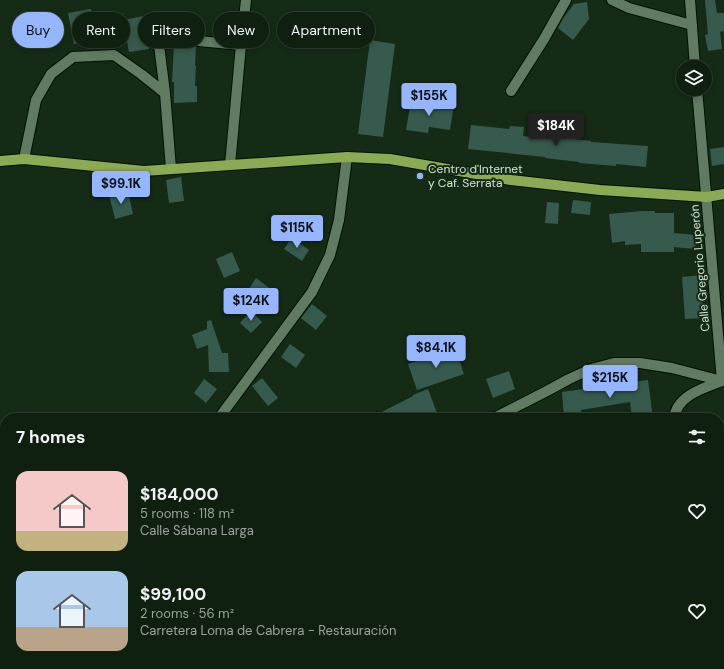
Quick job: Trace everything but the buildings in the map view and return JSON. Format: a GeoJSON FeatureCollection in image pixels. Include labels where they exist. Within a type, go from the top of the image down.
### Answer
{"type":"FeatureCollection","features":[{"type":"Feature","properties":{"kind":"main road"},"geometry":{"type":"LineString","coordinates":[[0,160],[24,159],[144,171],[347,157],[390,159],[510,180],[600,190],[707,198],[724,194]]}},
{"type":"Feature","properties":{"kind":"street"},"geometry":{"type":"LineString","coordinates":[[245,12],[246,0]]}},
{"type":"Feature","properties":{"kind":"street"},"geometry":{"type":"LineString","coordinates":[[511,91],[544,39],[566,0]]}},
{"type":"Feature","properties":{"kind":"street"},"geometry":{"type":"LineString","coordinates":[[612,0],[629,8],[692,25]]}},
{"type":"Feature","properties":{"kind":"street"},"geometry":{"type":"LineString","coordinates":[[690,0],[694,60]]}},
{"type":"Feature","properties":{"kind":"street"},"geometry":{"type":"LineString","coordinates":[[171,169],[165,93],[159,45],[162,40],[167,38],[213,42]]}},
{"type":"Feature","properties":{"kind":"street"},"geometry":{"type":"LineString","coordinates":[[230,165],[242,48]]}},
{"type":"Feature","properties":{"kind":"street"},"geometry":{"type":"LineString","coordinates":[[24,159],[36,100],[51,74],[73,56],[114,56],[141,74],[165,93]]}},
{"type":"Feature","properties":{"kind":"street","name":"Calle Gregorio Luperón"},"geometry":{"type":"LineString","coordinates":[[698,96],[723,381]]}},
{"type":"Feature","properties":{"kind":"street"},"geometry":{"type":"LineString","coordinates":[[223,413],[312,292],[330,255],[339,220],[347,157]]}},
{"type":"Feature","properties":{"kind":"street"},"geometry":{"type":"LineString","coordinates":[[504,413],[591,368],[614,363],[640,363],[672,368],[723,381]]}},
{"type":"Feature","properties":{"kind":"street"},"geometry":{"type":"LineString","coordinates":[[675,413],[682,401],[694,392],[723,381]]}},
{"type":"Feature","properties":{"kind":"place","name":"Centro d'Internet y Caf. Serrata"},"geometry":{"type":"Point","coordinates":[420,176]}}]}
